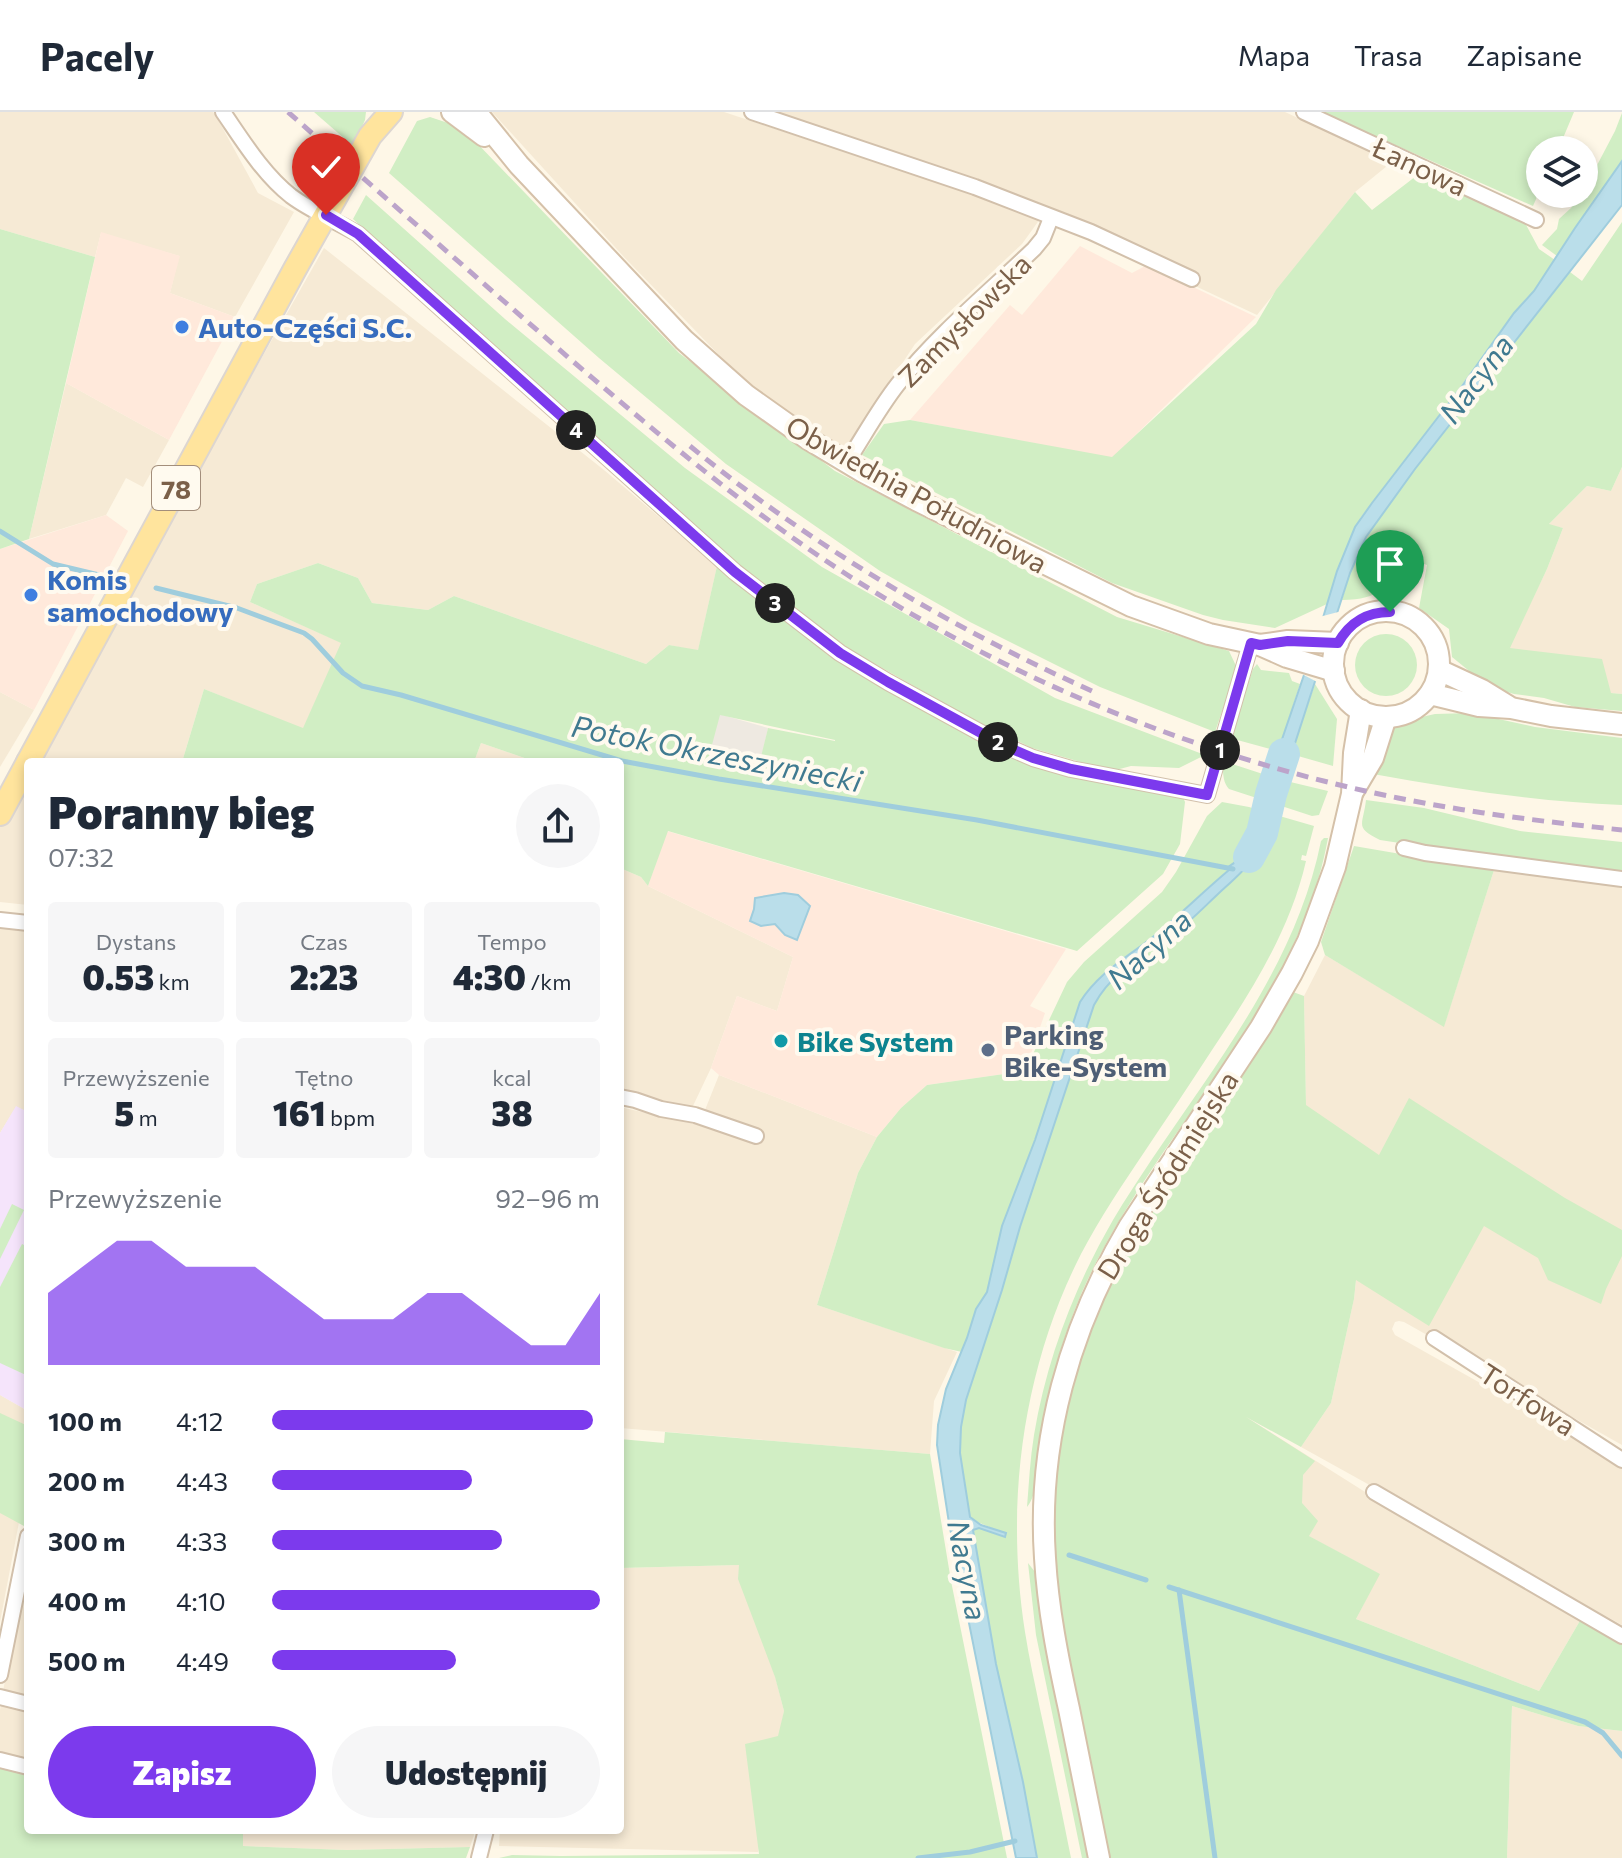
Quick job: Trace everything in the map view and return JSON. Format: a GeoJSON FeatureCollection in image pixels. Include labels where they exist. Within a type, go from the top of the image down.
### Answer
{"type":"FeatureCollection","features":[{"type":"Feature","properties":{"kind":"main road","name":"78"},"geometry":{"type":"LineString","coordinates":[[370,136],[373,112]]}},
{"type":"Feature","properties":{"kind":"main road","name":"78"},"geometry":{"type":"LineString","coordinates":[[30,758],[264,325],[370,136],[391,112]]}},
{"type":"Feature","properties":{"kind":"main road","name":"Obwiednia Południowa"},"geometry":{"type":"LineString","coordinates":[[452,112],[519,165]]}},
{"type":"Feature","properties":{"kind":"main road","name":"Obwiednia Południowa"},"geometry":{"type":"LineString","coordinates":[[476,112],[519,165],[660,317],[703,358],[769,412],[847,462],[939,512],[1131,606],[1209,634],[1256,644],[1288,649],[1338,643]]}},
{"type":"Feature","properties":{"kind":"main road"},"geometry":{"type":"LineString","coordinates":[[1381,612],[1399,613],[1426,630],[1437,648],[1439,670],[1430,694],[1411,711],[1386,717],[1361,710],[1340,690],[1334,671],[1334,657],[1338,643],[1349,627],[1363,617],[1381,612]]}},
{"type":"Feature","properties":{"kind":"main road","name":"Obwiednia Południowa"},"geometry":{"type":"LineString","coordinates":[[1288,649],[1334,671]]}},
{"type":"Feature","properties":{"kind":"main road"},"geometry":{"type":"LineString","coordinates":[[1439,670],[1511,708]]}},
{"type":"Feature","properties":{"kind":"main road"},"geometry":{"type":"LineString","coordinates":[[1430,694],[1479,706],[1622,724]]}},
{"type":"Feature","properties":{"kind":"main road","name":"Droga Śródmiejska"},"geometry":{"type":"LineString","coordinates":[[1099,1858],[1052,1624],[1045,1557],[1044,1507],[1048,1457],[1062,1386],[1084,1316],[1110,1259],[1261,1027],[1304,949],[1332,876],[1352,794],[1361,710]]}},
{"type":"Feature","properties":{"kind":"main road","name":"Droga Śródmiejska"},"geometry":{"type":"LineString","coordinates":[[1352,794],[1373,758],[1386,717]]}},
{"type":"Feature","properties":{"kind":"main road","name":"78"},"geometry":{"type":"LineString","coordinates":[[0,814],[24,769]]}},
{"type":"Feature","properties":{"kind":"street"},"geometry":{"type":"LineString","coordinates":[[223,112],[274,181],[292,197],[358,234],[735,572],[840,653],[1003,745],[1071,769],[1207,795],[1256,644]]}},
{"type":"Feature","properties":{"kind":"street","name":"Zamysłowska"},"geometry":{"type":"LineString","coordinates":[[752,112],[975,187],[1091,232],[1192,279]]}},
{"type":"Feature","properties":{"kind":"street","name":"Łanowa"},"geometry":{"type":"LineString","coordinates":[[1304,112],[1536,220]]}},
{"type":"Feature","properties":{"kind":"street","name":"Zamysłowska"},"geometry":{"type":"LineString","coordinates":[[847,462],[897,386],[956,321],[1034,249],[1043,238],[1051,218]]}},
{"type":"Feature","properties":{"kind":"street"},"geometry":{"type":"LineString","coordinates":[[1404,848],[1622,879]]}},
{"type":"Feature","properties":{"kind":"street"},"geometry":{"type":"LineString","coordinates":[[0,920],[24,923]]}},
{"type":"Feature","properties":{"kind":"street"},"geometry":{"type":"LineString","coordinates":[[624,1098],[704,1117],[756,1136]]}},
{"type":"Feature","properties":{"kind":"street","name":"Torfowa"},"geometry":{"type":"LineString","coordinates":[[1434,1338],[1622,1460]]}},
{"type":"Feature","properties":{"kind":"street"},"geometry":{"type":"LineString","coordinates":[[1374,1492],[1622,1636]]}},
{"type":"Feature","properties":{"kind":"street"},"geometry":{"type":"LineString","coordinates":[[0,1675],[24,1556]]}},
{"type":"Feature","properties":{"kind":"street"},"geometry":{"type":"LineString","coordinates":[[0,1697],[24,1703]]}},
{"type":"Feature","properties":{"kind":"street"},"geometry":{"type":"LineString","coordinates":[[0,1760],[24,1766]]}},
{"type":"Feature","properties":{"kind":"street"},"geometry":{"type":"LineString","coordinates":[[479,1858],[485,1834]]}},
{"type":"Feature","properties":{"kind":"shaded area"},"geometry":{"type":"Polygon","coordinates":[[[0,112],[213,112],[258,193],[294,212],[235,317],[170,293],[179,256],[101,233],[95,257],[0,229],[0,112]]]}},
{"type":"Feature","properties":{"kind":"shaded area"},"geometry":{"type":"Polygon","coordinates":[[[492,112],[724,112],[1040,219],[1022,244],[915,344],[846,449],[751,388],[624,257],[492,112]]]}},
{"type":"Feature","properties":{"kind":"shaded area"},"geometry":{"type":"Polygon","coordinates":[[[777,112],[1285,112],[1392,162],[1355,192],[1257,315],[1191,284],[1042,205],[777,112]]]}},
{"type":"Feature","properties":{"kind":"shaded area"},"geometry":{"type":"Polygon","coordinates":[[[101,232],[180,256],[170,293],[235,317],[169,440],[66,383],[101,232]]]}},
{"type":"Feature","properties":{"kind":"shaded area"},"geometry":{"type":"Polygon","coordinates":[[[1080,246],[1132,273],[1147,265],[1256,317],[1112,458],[910,420],[1010,305],[1022,315],[1080,246]]]}},
{"type":"Feature","properties":{"kind":"shaded area"},"geometry":{"type":"Polygon","coordinates":[[[324,248],[604,470],[717,566],[698,651],[669,645],[646,664],[454,596],[428,610],[372,603],[358,578],[318,563],[257,584],[250,602],[342,643],[303,729],[204,689],[183,758],[34,758],[324,248]]]}},
{"type":"Feature","properties":{"kind":"shaded area"},"geometry":{"type":"Polygon","coordinates":[[[66,383],[169,440],[143,487],[126,478],[106,515],[29,539],[66,383]]]}},
{"type":"Feature","properties":{"kind":"shaded area"},"geometry":{"type":"Polygon","coordinates":[[[1622,467],[1622,694],[1611,693],[1509,648],[1563,528],[1548,525],[1587,486],[1611,491],[1622,467]]]}},
{"type":"Feature","properties":{"kind":"shaded area"},"geometry":{"type":"Polygon","coordinates":[[[106,515],[128,531],[34,710],[0,692],[0,549],[106,515]]]}},
{"type":"Feature","properties":{"kind":"shaded area"},"geometry":{"type":"Polygon","coordinates":[[[0,692],[34,710],[0,767],[0,692]]]}},
{"type":"Feature","properties":{"kind":"shaded area"},"geometry":{"type":"Polygon","coordinates":[[[719,714],[768,728],[760,765],[708,756],[719,714]]]}},
{"type":"Feature","properties":{"kind":"shaded area"},"geometry":{"type":"Polygon","coordinates":[[[481,743],[524,758],[475,758],[481,743]]]}},
{"type":"Feature","properties":{"kind":"shaded area"},"geometry":{"type":"Polygon","coordinates":[[[24,776],[24,905],[0,902],[0,818],[24,776]]]}},
{"type":"Feature","properties":{"kind":"shaded area"},"geometry":{"type":"Polygon","coordinates":[[[667,831],[1066,949],[1030,1006],[1045,1013],[1025,1071],[927,1085],[901,1108],[877,1137],[719,1075],[711,1068],[737,996],[777,1011],[793,957],[648,886],[667,831]]]}},
{"type":"Feature","properties":{"kind":"shaded area"},"geometry":{"type":"Polygon","coordinates":[[[624,870],[641,877],[648,886],[793,957],[777,1011],[737,996],[711,1068],[692,1108],[624,1094],[624,870]]]}},
{"type":"Feature","properties":{"kind":"shaded area"},"geometry":{"type":"Polygon","coordinates":[[[1494,870],[1582,879],[1622,888],[1622,1445],[1404,1322],[1395,1322],[1392,1329],[1395,1335],[1622,1463],[1622,1625],[1301,1447],[1331,1403],[1354,1299],[1359,1253],[1306,1105],[1304,996],[1325,955],[1444,1026],[1494,870]]]}},
{"type":"Feature","properties":{"kind":"shaded area"},"geometry":{"type":"Polygon","coordinates":[[[0,925],[24,928],[24,1110],[16,1107],[0,1133],[0,925]]]}},
{"type":"Feature","properties":{"kind":"shaded area"},"geometry":{"type":"Polygon","coordinates":[[[719,1075],[877,1137],[858,1173],[817,1305],[957,1352],[934,1401],[930,1454],[624,1428],[624,1108],[699,1125],[719,1075]]]}},
{"type":"Feature","properties":{"kind":"shaded area"},"geometry":{"type":"Polygon","coordinates":[[[16,1106],[24,1110],[24,1409],[0,1395],[0,1133],[16,1106]]]}},
{"type":"Feature","properties":{"kind":"shaded area"},"geometry":{"type":"Polygon","coordinates":[[[0,1395],[24,1409],[24,1496],[0,1622],[0,1395]]]}},
{"type":"Feature","properties":{"kind":"shaded area"},"geometry":{"type":"Polygon","coordinates":[[[1219,1400],[1408,1519],[1581,1619],[1539,1691],[1356,1619],[1379,1574],[1189,1472],[1219,1400]]]}},
{"type":"Feature","properties":{"kind":"shaded area"},"geometry":{"type":"Polygon","coordinates":[[[739,1565],[784,1711],[758,1852],[499,1846],[500,1834],[624,1834],[624,1568],[739,1565]]]}},
{"type":"Feature","properties":{"kind":"shaded area"},"geometry":{"type":"Polygon","coordinates":[[[24,1568],[24,1762],[0,1756],[0,1710],[24,1568]]]}},
{"type":"Feature","properties":{"kind":"shaded area"},"geometry":{"type":"Polygon","coordinates":[[[1512,1706],[1578,1726],[1622,1731],[1622,1858],[1507,1858],[1512,1706]]]}},
{"type":"Feature","properties":{"kind":"shaded area"},"geometry":{"type":"Polygon","coordinates":[[[243,1834],[474,1834],[470,1847],[347,1850],[242,1846],[243,1834]]]}},
{"type":"Feature","properties":{"kind":"green space"},"geometry":{"type":"Polygon","coordinates":[[[314,112],[366,112],[353,146],[314,112]]]}},
{"type":"Feature","properties":{"kind":"green space"},"geometry":{"type":"Polygon","coordinates":[[[1321,112],[1574,112],[1564,136],[1526,136],[1526,203],[1321,112]]]}},
{"type":"Feature","properties":{"kind":"green space"},"geometry":{"type":"Polygon","coordinates":[[[1622,113],[1622,161],[1598,196],[1598,163],[1622,113]]]}},
{"type":"Feature","properties":{"kind":"green space"},"geometry":{"type":"Polygon","coordinates":[[[430,117],[451,124],[474,140],[679,353],[835,471],[1117,617],[1229,651],[1237,668],[1215,732],[1100,687],[970,622],[880,571],[726,464],[599,358],[389,173],[417,121],[430,117]]]}},
{"type":"Feature","properties":{"kind":"green space"},"geometry":{"type":"Polygon","coordinates":[[[1420,173],[1524,221],[1539,249],[1555,260],[1361,517],[1340,564],[1327,604],[1275,628],[1203,615],[1112,583],[862,455],[884,424],[910,420],[1112,457],[1256,324],[1276,290],[1355,192],[1372,210],[1420,173]]]}},
{"type":"Feature","properties":{"kind":"green space"},"geometry":{"type":"Polygon","coordinates":[[[366,195],[505,319],[685,468],[822,567],[1055,698],[1205,755],[1179,768],[1131,766],[1112,771],[1032,748],[972,719],[824,635],[658,498],[353,219],[366,195]]]}},
{"type":"Feature","properties":{"kind":"green space"},"geometry":{"type":"Polygon","coordinates":[[[1571,208],[1590,208],[1557,256],[1542,245],[1557,229],[1559,219],[1571,208]]]}},
{"type":"Feature","properties":{"kind":"green space"},"geometry":{"type":"Polygon","coordinates":[[[1622,222],[1622,467],[1611,491],[1587,486],[1549,524],[1563,528],[1510,648],[1602,659],[1611,693],[1622,694],[1622,711],[1575,707],[1514,694],[1475,680],[1452,657],[1449,629],[1419,608],[1427,565],[1401,556],[1380,590],[1366,597],[1342,600],[1366,537],[1415,469],[1570,272],[1582,281],[1622,222]]]}},
{"type":"Feature","properties":{"kind":"green space"},"geometry":{"type":"Polygon","coordinates":[[[0,229],[95,257],[29,539],[0,549],[0,229]]]}},
{"type":"Feature","properties":{"kind":"green space"},"geometry":{"type":"Polygon","coordinates":[[[318,563],[358,578],[372,603],[428,610],[454,596],[646,664],[669,645],[698,650],[717,566],[823,647],[1005,755],[1071,777],[1182,795],[1185,802],[1180,844],[1163,874],[1077,951],[668,831],[648,886],[641,877],[624,870],[624,758],[524,758],[481,743],[475,758],[183,758],[204,689],[303,728],[341,643],[250,602],[257,584],[318,563]],[[720,715],[709,756],[759,765],[768,728],[835,741],[720,715]]]}},
{"type":"Feature","properties":{"kind":"green space"},"geometry":{"type":"Polygon","coordinates":[[[1380,634],[1392,634],[1408,643],[1415,653],[1415,677],[1408,687],[1392,696],[1380,696],[1360,682],[1355,671],[1355,659],[1369,639],[1380,634]]]}},
{"type":"Feature","properties":{"kind":"green space"},"geometry":{"type":"Polygon","coordinates":[[[1257,664],[1261,670],[1289,673],[1292,681],[1300,684],[1278,751],[1230,738],[1257,664]]]}},
{"type":"Feature","properties":{"kind":"green space"},"geometry":{"type":"Polygon","coordinates":[[[1315,684],[1337,719],[1333,766],[1291,754],[1315,684]]]}},
{"type":"Feature","properties":{"kind":"green space"},"geometry":{"type":"Polygon","coordinates":[[[1471,713],[1535,727],[1622,738],[1622,805],[1498,794],[1373,774],[1388,737],[1399,722],[1435,714],[1471,713]]]}},
{"type":"Feature","properties":{"kind":"green space"},"geometry":{"type":"Polygon","coordinates":[[[1223,761],[1269,776],[1264,792],[1277,796],[1282,780],[1328,791],[1319,815],[1312,816],[1229,789],[1224,779],[1223,761]]]}},
{"type":"Feature","properties":{"kind":"green space"},"geometry":{"type":"Polygon","coordinates":[[[1366,800],[1424,808],[1520,831],[1622,842],[1622,872],[1558,867],[1380,840],[1363,828],[1366,800]]]}},
{"type":"Feature","properties":{"kind":"green space"},"geometry":{"type":"Polygon","coordinates":[[[1222,802],[1314,826],[1306,856],[1302,855],[1301,860],[1306,861],[1299,887],[1280,936],[1241,1006],[1120,1189],[1081,1254],[1061,1298],[1032,1391],[1018,1487],[1019,1584],[1028,1651],[1071,1858],[1037,1858],[996,1664],[973,1530],[979,1528],[1004,1537],[970,1517],[960,1453],[966,1400],[1094,1005],[1119,974],[1184,926],[1244,870],[1264,844],[1273,821],[1260,817],[1249,845],[1229,869],[1157,934],[1112,966],[1093,984],[1002,1226],[987,1292],[976,1309],[962,1352],[817,1305],[858,1173],[877,1137],[901,1108],[927,1085],[1025,1071],[1067,982],[1084,962],[1162,892],[1207,816],[1222,802]]]}},
{"type":"Feature","properties":{"kind":"green space"},"geometry":{"type":"Polygon","coordinates":[[[1324,838],[1328,838],[1311,901],[1286,961],[1255,1017],[1111,1234],[1082,1292],[1054,1372],[1044,1414],[1035,1489],[1027,1507],[1032,1453],[1046,1378],[1074,1298],[1118,1212],[1229,1047],[1275,968],[1310,885],[1324,838]]]}},
{"type":"Feature","properties":{"kind":"green space"},"geometry":{"type":"Polygon","coordinates":[[[1354,846],[1494,870],[1444,1027],[1325,955],[1321,942],[1354,846]]]}},
{"type":"Feature","properties":{"kind":"green space"},"geometry":{"type":"Polygon","coordinates":[[[1293,992],[1304,996],[1306,1105],[1379,1155],[1409,1098],[1565,1198],[1622,1230],[1622,1256],[1601,1304],[1548,1280],[1538,1258],[1484,1226],[1429,1326],[1356,1280],[1331,1403],[1301,1447],[1246,1417],[1315,1461],[1303,1475],[1302,1503],[1318,1521],[1309,1536],[1380,1574],[1356,1619],[1539,1691],[1581,1619],[1622,1642],[1622,1731],[1578,1726],[1512,1706],[1507,1858],[1109,1858],[1074,1691],[1057,1590],[1053,1543],[1054,1496],[1068,1404],[1080,1358],[1115,1271],[1176,1170],[1293,992]]]}},
{"type":"Feature","properties":{"kind":"green space"},"geometry":{"type":"Polygon","coordinates":[[[12,1204],[24,1210],[0,1259],[0,1229],[12,1204]]]}},
{"type":"Feature","properties":{"kind":"green space"},"geometry":{"type":"Polygon","coordinates":[[[24,1245],[24,1374],[0,1363],[0,1287],[24,1245]]]}},
{"type":"Feature","properties":{"kind":"green space"},"geometry":{"type":"Polygon","coordinates":[[[0,1413],[24,1424],[24,1526],[0,1513],[0,1413]]]}},
{"type":"Feature","properties":{"kind":"green space"},"geometry":{"type":"Polygon","coordinates":[[[665,1432],[930,1454],[951,1581],[1007,1858],[499,1858],[512,1855],[759,1854],[745,1744],[778,1736],[784,1711],[775,1677],[738,1579],[739,1565],[624,1568],[624,1439],[664,1443],[665,1432]]]}},
{"type":"Feature","properties":{"kind":"green space"},"geometry":{"type":"Polygon","coordinates":[[[1028,1563],[1035,1572],[1043,1634],[1088,1858],[1082,1858],[1036,1635],[1028,1563]]]}},
{"type":"Feature","properties":{"kind":"green space"},"geometry":{"type":"Polygon","coordinates":[[[0,1765],[24,1773],[24,1834],[243,1834],[243,1846],[347,1850],[470,1847],[466,1858],[0,1858],[0,1765]]]}},
{"type":"Feature","properties":{"kind":"water"},"geometry":{"type":"Polygon","coordinates":[[[1622,161],[1622,205],[1415,469],[1366,537],[1350,573],[1278,796],[1264,792],[1337,571],[1355,527],[1514,313],[1534,291],[1589,208],[1598,208],[1598,195],[1622,161]]]}},
{"type":"Feature","properties":{"kind":"water"},"geometry":{"type":"Polygon","coordinates":[[[1260,817],[1274,821],[1264,844],[1251,862],[1184,926],[1109,983],[1094,1005],[966,1400],[960,1453],[970,1517],[981,1525],[1006,1533],[1005,1537],[979,1528],[973,1530],[996,1664],[1037,1858],[1016,1858],[949,1523],[937,1445],[946,1389],[976,1309],[987,1292],[1002,1226],[1035,1140],[1080,1002],[1107,972],[1159,932],[1229,870],[1228,867],[1249,845],[1260,817]]]}},
{"type":"Feature","properties":{"kind":"water"},"geometry":{"type":"Polygon","coordinates":[[[784,893],[798,895],[810,906],[797,940],[785,935],[775,924],[761,926],[750,921],[755,898],[784,893]]]}},
{"type":"Feature","properties":{"kind":"pier"},"geometry":{"type":"Polygon","coordinates":[[[1342,611],[1319,683],[1300,673],[1319,617],[1342,611]]]}},
{"type":"Feature","properties":{"kind":"pier"},"geometry":{"type":"Polygon","coordinates":[[[1274,750],[1295,755],[1286,781],[1265,775],[1274,750]]]}},
{"type":"Feature","properties":{"kind":"waterway","name":"Potok Okrzeszyniecki"},"geometry":{"type":"LineString","coordinates":[[0,531],[53,564],[99,575]]}},
{"type":"Feature","properties":{"kind":"waterway","name":"Potok Okrzeszyniecki"},"geometry":{"type":"LineString","coordinates":[[156,588],[237,608],[304,633],[343,673],[362,686],[612,758]]}},
{"type":"Feature","properties":{"kind":"waterway","name":"Nacyna"},"geometry":{"type":"LineString","coordinates":[[1249,857],[1262,833],[1284,754]]}},
{"type":"Feature","properties":{"kind":"waterway","name":"Potok Okrzeszyniecki"},"geometry":{"type":"LineString","coordinates":[[624,761],[977,820],[1233,869]]}},
{"type":"Feature","properties":{"kind":"waterway"},"geometry":{"type":"LineString","coordinates":[[1069,1555],[1146,1580]]}},
{"type":"Feature","properties":{"kind":"waterway"},"geometry":{"type":"LineString","coordinates":[[1169,1587],[1585,1722],[1603,1733],[1622,1756]]}},
{"type":"Feature","properties":{"kind":"waterway"},"geometry":{"type":"LineString","coordinates":[[1179,1590],[1215,1858]]}},
{"type":"Feature","properties":{"kind":"waterway"},"geometry":{"type":"LineString","coordinates":[[918,1858],[970,1852],[1015,1841]]}},
{"type":"Feature","properties":{"kind":"railway"},"geometry":{"type":"LineString","coordinates":[[288,112],[569,358],[738,498],[846,574],[976,649],[1112,712],[1253,761],[1398,798],[1510,817],[1622,830]]}},
{"type":"Feature","properties":{"kind":"railway"},"geometry":{"type":"LineString","coordinates":[[690,446],[784,517],[883,582],[986,639],[1092,691]]}},
{"type":"Feature","properties":{"kind":"place","name":"Auto-Części S.C."},"geometry":{"type":"Point","coordinates":[182,327]}},
{"type":"Feature","properties":{"kind":"place","name":"Komis samochodowy"},"geometry":{"type":"Point","coordinates":[31,595]}},
{"type":"Feature","properties":{"kind":"place","name":"Bike System"},"geometry":{"type":"Point","coordinates":[781,1041]}},
{"type":"Feature","properties":{"kind":"place","name":"Parking Bike-System"},"geometry":{"type":"Point","coordinates":[988,1050]}},
{"type":"Feature","properties":{"kind":"route"},"geometry":{"type":"LineString","coordinates":[[326,215],[358,234],[735,572],[782,609],[840,653],[888,682],[1003,745],[1033,758],[1071,769],[1207,795],[1251,643],[1338,643],[1349,627],[1363,617],[1390,612]]}}]}
